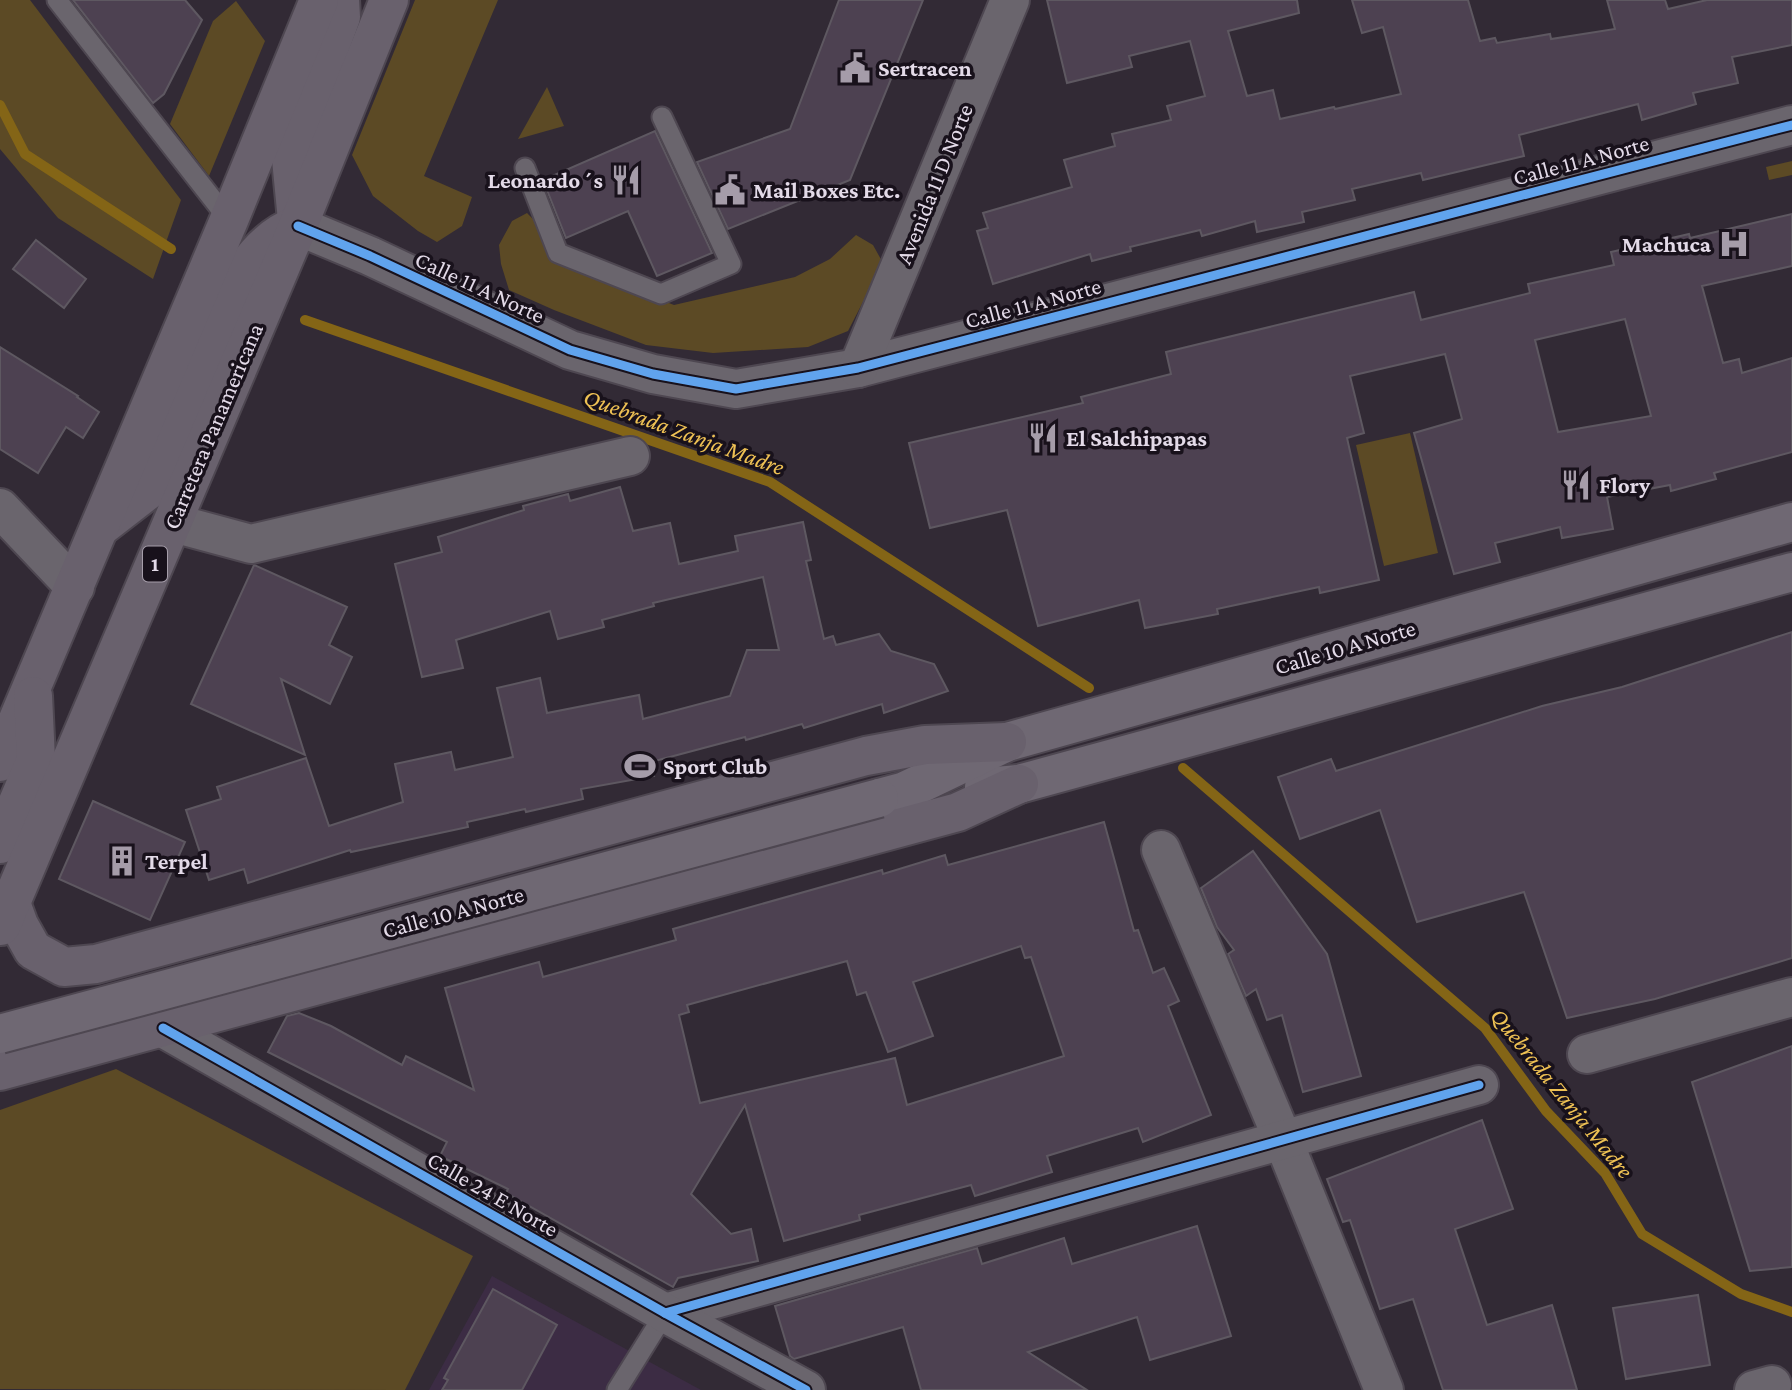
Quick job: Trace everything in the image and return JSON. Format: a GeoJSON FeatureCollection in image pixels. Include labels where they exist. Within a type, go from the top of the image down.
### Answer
{"type":"FeatureCollection","features":[{"type":"Feature","properties":{"kind":"highway"},"geometry":{"type":"LineString","coordinates":[[0,762],[319,0]]}},
{"type":"Feature","properties":{"kind":"highway"},"geometry":{"type":"LineString","coordinates":[[99,529],[152,487],[229,294],[242,272],[281,232],[298,226],[291,159],[341,17],[340,0]]}},
{"type":"Feature","properties":{"kind":"highway","name":"Carretera Panamericana"},"geometry":{"type":"LineString","coordinates":[[5,915],[298,226],[389,0]]}},
{"type":"Feature","properties":{"kind":"highway"},"geometry":{"type":"LineString","coordinates":[[0,844],[36,760],[33,687]]}},
{"type":"Feature","properties":{"kind":"highway"},"geometry":{"type":"LineString","coordinates":[[5,915],[19,925],[33,950],[64,967],[96,964],[866,756],[925,745],[1007,742]]}},
{"type":"Feature","properties":{"kind":"highway"},"geometry":{"type":"LineString","coordinates":[[0,1071],[958,811],[1019,785]]}},
{"type":"Feature","properties":{"kind":"highway"},"geometry":{"type":"LineString","coordinates":[[145,951],[133,965],[128,980],[129,992],[137,1009],[163,1028]]}},
{"type":"Feature","properties":{"kind":"main road","name":"Calle 10 A Norte"},"geometry":{"type":"LineString","coordinates":[[0,1034],[892,795],[1007,742],[1792,522]]}},
{"type":"Feature","properties":{"kind":"main road","name":"Calle 10 A Norte"},"geometry":{"type":"LineString","coordinates":[[892,795],[1019,785],[1792,572]]}},
{"type":"Feature","properties":{"kind":"street","name":"Avenida 11 D Norte"},"geometry":{"type":"LineString","coordinates":[[858,368],[1010,0]]}},
{"type":"Feature","properties":{"kind":"street","name":"Calle 11 A Norte"},"geometry":{"type":"LineString","coordinates":[[298,226],[370,256],[570,350],[653,374],[736,389],[858,368],[1792,125]]}},
{"type":"Feature","properties":{"kind":"street"},"geometry":{"type":"LineString","coordinates":[[173,523],[251,544],[630,456]]}},
{"type":"Feature","properties":{"kind":"street"},"geometry":{"type":"LineString","coordinates":[[0,508],[75,587]]}},
{"type":"Feature","properties":{"kind":"street"},"geometry":{"type":"LineString","coordinates":[[1161,850],[1384,1390]]}},
{"type":"Feature","properties":{"kind":"street"},"geometry":{"type":"LineString","coordinates":[[1587,1054],[1792,997]]}},
{"type":"Feature","properties":{"kind":"street","name":"Calle 24 E Norte"},"geometry":{"type":"LineString","coordinates":[[163,1028],[665,1314],[806,1390]]}},
{"type":"Feature","properties":{"kind":"street"},"geometry":{"type":"LineString","coordinates":[[665,1314],[1479,1085]]}},
{"type":"Feature","properties":{"kind":"lane"},"geometry":{"type":"LineString","coordinates":[[57,0],[229,220]]}},
{"type":"Feature","properties":{"kind":"lane"},"geometry":{"type":"LineString","coordinates":[[525,168],[558,253],[661,294],[731,264],[662,117]]}},
{"type":"Feature","properties":{"kind":"lane"},"geometry":{"type":"LineString","coordinates":[[617,1390],[665,1314]]}},
{"type":"Feature","properties":{"kind":"shaded area"},"geometry":{"type":"Polygon","coordinates":[[[0,0],[30,0],[181,200],[153,279],[58,218],[0,149],[0,0]]]}},
{"type":"Feature","properties":{"kind":"shaded area"},"geometry":{"type":"Polygon","coordinates":[[[415,0],[498,0],[424,176],[472,197],[462,226],[437,242],[418,231],[373,196],[352,155],[415,0]]]}},
{"type":"Feature","properties":{"kind":"shaded area"},"geometry":{"type":"Polygon","coordinates":[[[236,1],[265,41],[209,176],[170,124],[213,21],[236,1]]]}},
{"type":"Feature","properties":{"kind":"shaded area"},"geometry":{"type":"Polygon","coordinates":[[[547,87],[564,126],[518,139],[547,87]]]}},
{"type":"Feature","properties":{"kind":"shaded area"},"geometry":{"type":"Polygon","coordinates":[[[1792,161],[1792,175],[1769,180],[1766,167],[1792,161]]]}},
{"type":"Feature","properties":{"kind":"shaded area"},"geometry":{"type":"Polygon","coordinates":[[[527,213],[537,223],[553,258],[674,305],[795,277],[830,259],[856,235],[873,245],[883,263],[848,331],[808,347],[713,353],[646,345],[509,290],[501,264],[499,245],[512,221],[527,213]]]}},
{"type":"Feature","properties":{"kind":"shaded area"},"geometry":{"type":"Polygon","coordinates":[[[1410,433],[1438,553],[1384,566],[1356,445],[1410,433]]]}},
{"type":"Feature","properties":{"kind":"shaded area"},"geometry":{"type":"Polygon","coordinates":[[[116,1069],[473,1256],[405,1390],[0,1389],[0,1110],[116,1069]]]}},
{"type":"Feature","properties":{"kind":"shaded area"},"geometry":{"type":"Polygon","coordinates":[[[492,1276],[701,1390],[429,1390],[492,1276]]]}},
{"type":"Feature","properties":{"kind":"building"},"geometry":{"type":"Polygon","coordinates":[[[73,0],[185,0],[202,20],[164,94],[153,103],[73,0]]]}},
{"type":"Feature","properties":{"kind":"building"},"geometry":{"type":"Polygon","coordinates":[[[839,0],[923,0],[850,180],[728,229],[697,162],[790,129],[839,0]]]}},
{"type":"Feature","properties":{"kind":"building"},"geometry":{"type":"Polygon","coordinates":[[[1047,0],[1297,0],[1299,13],[1228,31],[1247,96],[1273,90],[1280,119],[1401,94],[1383,27],[1362,33],[1352,0],[1468,0],[1480,41],[1495,38],[1497,43],[1550,34],[1551,39],[1615,29],[1607,0],[1665,0],[1668,9],[1707,0],[1792,0],[1792,45],[1732,57],[1738,83],[1693,93],[1696,104],[1642,120],[1638,104],[1519,135],[1524,156],[1423,180],[1421,173],[1352,189],[1355,200],[1302,212],[1304,222],[1257,232],[1255,221],[1202,236],[1200,230],[1130,247],[1131,251],[1092,261],[1090,254],[993,284],[977,231],[988,228],[983,213],[1072,187],[1064,160],[1115,146],[1112,134],[1171,120],[1167,106],[1205,96],[1190,41],[1129,56],[1132,67],[1067,83],[1047,0]]]}},
{"type":"Feature","properties":{"kind":"building"},"geometry":{"type":"Polygon","coordinates":[[[655,131],[712,253],[657,276],[628,211],[566,238],[543,180],[655,131]]]}},
{"type":"Feature","properties":{"kind":"building"},"geometry":{"type":"Polygon","coordinates":[[[1792,214],[1792,266],[1702,286],[1723,363],[1739,359],[1742,373],[1792,358],[1792,452],[1714,473],[1716,479],[1671,491],[1670,485],[1607,497],[1613,529],[1562,538],[1560,527],[1495,543],[1500,562],[1454,574],[1414,433],[1462,419],[1445,354],[1350,376],[1364,433],[1347,438],[1379,580],[1320,593],[1319,587],[1217,609],[1218,614],[1145,628],[1139,600],[1038,626],[1007,510],[930,528],[909,443],[1083,403],[1081,397],[1171,374],[1166,352],[1414,292],[1421,320],[1530,293],[1528,284],[1614,265],[1611,252],[1689,234],[1690,238],[1792,214]],[[1625,319],[1535,340],[1558,432],[1651,416],[1625,319]]]}},
{"type":"Feature","properties":{"kind":"building"},"geometry":{"type":"Polygon","coordinates":[[[36,240],[86,279],[64,308],[13,269],[36,240]]]}},
{"type":"Feature","properties":{"kind":"building"},"geometry":{"type":"Polygon","coordinates":[[[0,347],[99,412],[83,438],[66,427],[38,473],[0,449],[0,347]]]}},
{"type":"Feature","properties":{"kind":"building"},"geometry":{"type":"Polygon","coordinates":[[[620,487],[633,531],[670,523],[679,564],[738,551],[735,536],[803,522],[811,560],[806,561],[824,639],[833,636],[836,645],[879,634],[891,651],[934,664],[948,691],[884,713],[882,704],[804,728],[802,724],[651,762],[654,776],[581,789],[583,799],[467,822],[468,827],[351,852],[350,850],[248,883],[244,869],[209,880],[186,810],[221,799],[217,787],[306,758],[329,826],[403,802],[395,764],[451,752],[455,770],[513,757],[497,688],[540,678],[547,713],[639,695],[643,719],[730,696],[747,650],[779,650],[763,577],[653,603],[654,606],[602,620],[604,627],[558,639],[550,611],[456,640],[463,668],[422,677],[395,564],[442,552],[438,537],[524,510],[523,506],[568,494],[570,501],[620,487]]]}},
{"type":"Feature","properties":{"kind":"building"},"geometry":{"type":"Polygon","coordinates":[[[254,565],[347,607],[329,645],[352,657],[330,704],[281,679],[305,755],[191,704],[254,565]]]}},
{"type":"Feature","properties":{"kind":"building"},"geometry":{"type":"Polygon","coordinates":[[[1792,632],[1792,958],[1655,999],[1567,1018],[1524,892],[1417,922],[1380,810],[1300,839],[1278,777],[1331,759],[1336,771],[1542,706],[1622,687],[1792,632]]]}},
{"type":"Feature","properties":{"kind":"building","name":"Terpel"},"geometry":{"type":"Polygon","coordinates":[[[93,801],[185,842],[150,920],[59,879],[93,801]]]}},
{"type":"Feature","properties":{"kind":"building"},"geometry":{"type":"Polygon","coordinates":[[[1104,822],[1134,931],[1138,930],[1153,973],[1164,968],[1179,1001],[1168,1006],[1211,1115],[1143,1142],[1138,1128],[1047,1156],[1052,1172],[975,1196],[971,1185],[859,1215],[860,1220],[784,1241],[745,1105],[691,1194],[731,1234],[751,1229],[758,1261],[678,1278],[673,1287],[506,1193],[508,1189],[440,1156],[447,1142],[268,1052],[287,1016],[299,1013],[331,1026],[402,1065],[406,1056],[474,1090],[445,988],[539,962],[543,977],[676,940],[673,929],[882,870],[883,874],[945,855],[948,865],[1104,822]],[[1021,946],[913,982],[933,1036],[888,1052],[866,992],[857,995],[847,961],[687,1005],[689,1012],[679,1015],[700,1103],[895,1058],[907,1105],[1064,1056],[1031,957],[1025,958],[1021,946]]]}},
{"type":"Feature","properties":{"kind":"building"},"geometry":{"type":"Polygon","coordinates":[[[1253,851],[1327,954],[1361,1076],[1303,1092],[1282,1015],[1267,1020],[1256,989],[1246,996],[1228,954],[1234,950],[1217,927],[1201,888],[1253,851]]]}},
{"type":"Feature","properties":{"kind":"building"},"geometry":{"type":"Polygon","coordinates":[[[1792,1046],[1792,1267],[1750,1271],[1692,1082],[1792,1046]]]}},
{"type":"Feature","properties":{"kind":"building"},"geometry":{"type":"Polygon","coordinates":[[[1482,1120],[1513,1209],[1455,1229],[1487,1325],[1552,1305],[1577,1390],[1443,1390],[1413,1299],[1380,1309],[1350,1220],[1343,1222],[1327,1179],[1482,1120]]]}},
{"type":"Feature","properties":{"kind":"building"},"geometry":{"type":"Polygon","coordinates":[[[1197,1226],[1231,1336],[1150,1360],[1137,1317],[1028,1352],[1087,1390],[921,1390],[903,1327],[794,1359],[790,1356],[775,1306],[977,1248],[982,1264],[1064,1238],[1072,1264],[1197,1226]]]}},
{"type":"Feature","properties":{"kind":"building"},"geometry":{"type":"Polygon","coordinates":[[[493,1289],[557,1325],[522,1390],[442,1390],[448,1380],[444,1378],[493,1289]]]}},
{"type":"Feature","properties":{"kind":"building"},"geometry":{"type":"Polygon","coordinates":[[[1698,1295],[1710,1365],[1626,1379],[1613,1308],[1698,1295]]]}},
{"type":"Feature","properties":{"kind":"waterway","name":"Quebrada Zanja Madre"},"geometry":{"type":"LineString","coordinates":[[0,105],[25,154],[171,249]]}},
{"type":"Feature","properties":{"kind":"waterway","name":"Quebrada Zanja Madre"},"geometry":{"type":"LineString","coordinates":[[305,320],[770,482],[1089,688]]}},
{"type":"Feature","properties":{"kind":"waterway","name":"Quebrada Zanja Madre"},"geometry":{"type":"LineString","coordinates":[[1183,768],[1485,1028],[1546,1111],[1605,1173],[1642,1234],[1741,1294],[1792,1312]]}},
{"type":"Feature","properties":{"kind":"cycle path"},"geometry":{"type":"LineString","coordinates":[[298,226],[370,256],[570,350],[653,374],[736,389],[858,368],[1792,125]]}},
{"type":"Feature","properties":{"kind":"cycle path"},"geometry":{"type":"LineString","coordinates":[[163,1028],[806,1390]]}},
{"type":"Feature","properties":{"kind":"cycle path"},"geometry":{"type":"LineString","coordinates":[[665,1313],[1479,1085]]}},
{"type":"Feature","properties":{"kind":"place","name":"Sertracen"},"geometry":{"type":"Point","coordinates":[855,68]}},
{"type":"Feature","properties":{"kind":"place","name":"Leonardo´s"},"geometry":{"type":"Point","coordinates":[626,180]}},
{"type":"Feature","properties":{"kind":"place","name":"Mail Boxes Etc."},"geometry":{"type":"Point","coordinates":[730,190]}},
{"type":"Feature","properties":{"kind":"place","name":"Machuca"},"geometry":{"type":"Point","coordinates":[1734,244]}},
{"type":"Feature","properties":{"kind":"place","name":"El Salchipapas"},"geometry":{"type":"Point","coordinates":[1043,438]}},
{"type":"Feature","properties":{"kind":"place","name":"Flory"},"geometry":{"type":"Point","coordinates":[1576,485]}},
{"type":"Feature","properties":{"kind":"place","name":"Sport Club"},"geometry":{"type":"Point","coordinates":[640,766]}},
{"type":"Feature","properties":{"kind":"place","name":"Terpel"},"geometry":{"type":"Point","coordinates":[122,861]}}]}
